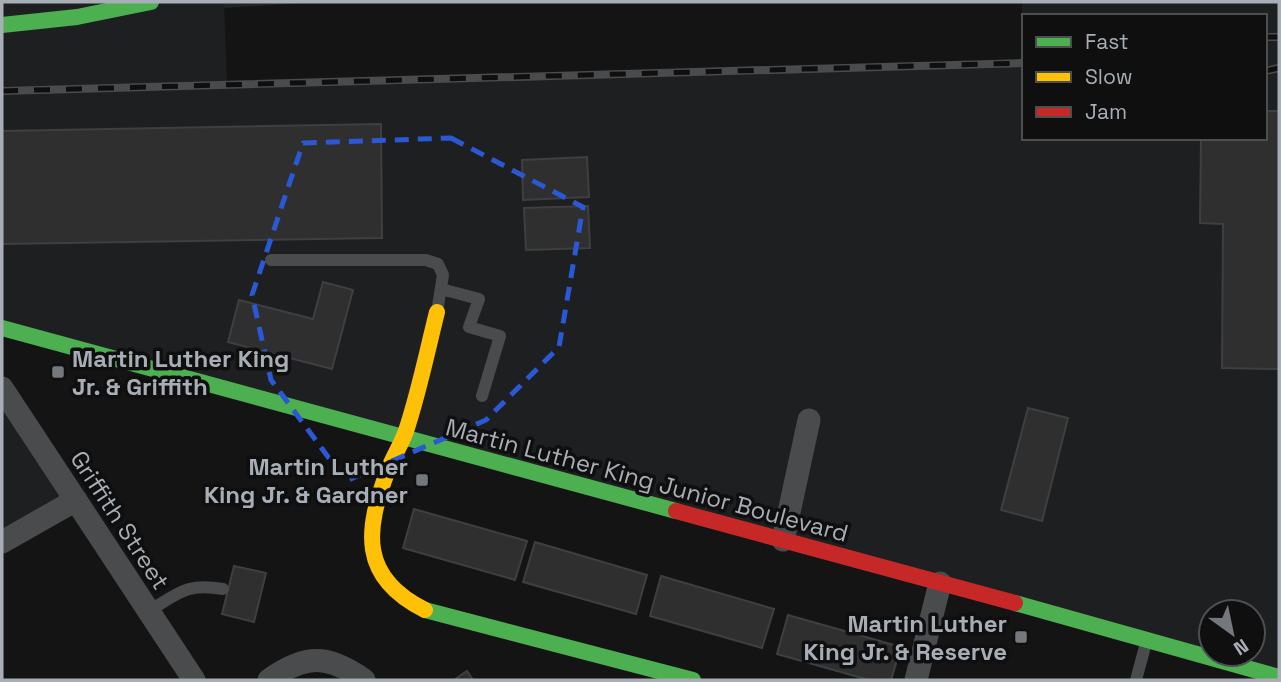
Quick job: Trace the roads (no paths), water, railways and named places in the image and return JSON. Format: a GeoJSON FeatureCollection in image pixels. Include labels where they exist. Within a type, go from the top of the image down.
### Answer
{"type":"FeatureCollection","features":[{"type":"Feature","properties":{"kind":"main road"},"geometry":{"type":"LineString","coordinates":[[2,25],[105,14],[151,2]]}},
{"type":"Feature","properties":{"kind":"main road"},"geometry":{"type":"LineString","coordinates":[[437,312],[404,437],[386,473],[370,530],[375,567],[393,590],[423,610],[693,680]]}},
{"type":"Feature","properties":{"kind":"main road","name":"Martin Luther King Junior Boulevard"},"geometry":{"type":"LineString","coordinates":[[2,328],[1279,677]]}},
{"type":"Feature","properties":{"kind":"street","name":"Griffith Street"},"geometry":{"type":"LineString","coordinates":[[2,388],[194,680]]}},
{"type":"Feature","properties":{"kind":"street"},"geometry":{"type":"LineString","coordinates":[[783,540],[809,420]]}},
{"type":"Feature","properties":{"kind":"street"},"geometry":{"type":"LineString","coordinates":[[2,542],[76,500]]}},
{"type":"Feature","properties":{"kind":"street"},"geometry":{"type":"LineString","coordinates":[[916,680],[940,583]]}},
{"type":"Feature","properties":{"kind":"street"},"geometry":{"type":"LineString","coordinates":[[269,680],[284,670],[311,660],[331,661],[346,667],[364,680]]}},
{"type":"Feature","properties":{"kind":"lane"},"geometry":{"type":"LineString","coordinates":[[271,260],[426,260],[438,264],[443,275],[437,312]]}},
{"type":"Feature","properties":{"kind":"lane"},"geometry":{"type":"LineString","coordinates":[[441,289],[479,299],[470,327],[500,336],[482,396]]}},
{"type":"Feature","properties":{"kind":"lane"},"geometry":{"type":"LineString","coordinates":[[149,611],[188,587],[223,589]]}},
{"type":"Feature","properties":{"kind":"lane"},"geometry":{"type":"LineString","coordinates":[[1136,680],[1147,639]]}},
{"type":"Feature","properties":{"kind":"railway"},"geometry":{"type":"LineString","coordinates":[[1267,37],[1279,37]]}},
{"type":"Feature","properties":{"kind":"railway"},"geometry":{"type":"LineString","coordinates":[[2,91],[1022,63]]}},
{"type":"Feature","properties":{"kind":"railway"},"geometry":{"type":"LineString","coordinates":[[1267,71],[1279,68]]}},
{"type":"Feature","properties":{"kind":"place","name":"Martin Luther King Jr. & Griffith"},"geometry":{"type":"Point","coordinates":[58,372]}},
{"type":"Feature","properties":{"kind":"place","name":"Martin Luther King Jr. & Gardner"},"geometry":{"type":"Point","coordinates":[422,480]}},
{"type":"Feature","properties":{"kind":"place","name":"Martin Luther King Jr. & Reserve"},"geometry":{"type":"Point","coordinates":[1021,637]}}]}
